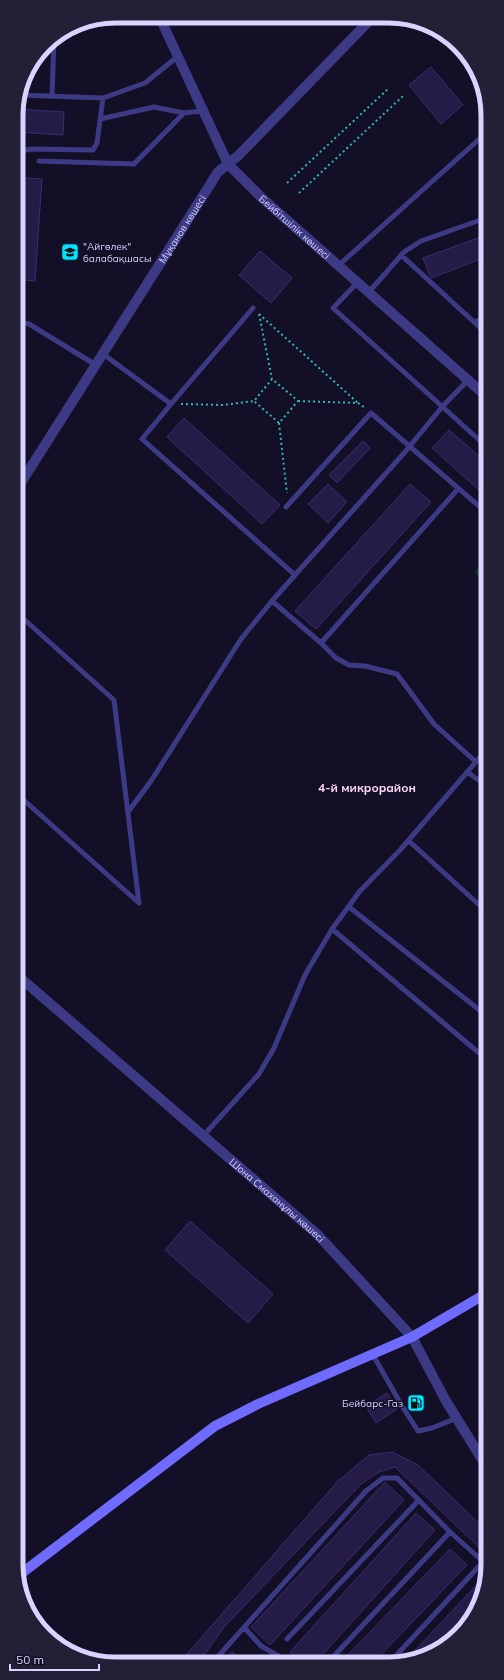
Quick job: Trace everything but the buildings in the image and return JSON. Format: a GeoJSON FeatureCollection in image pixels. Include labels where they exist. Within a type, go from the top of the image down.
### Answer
{"type":"FeatureCollection","features":[{"type":"Feature","properties":{"kind":"main road"},"geometry":{"type":"LineString","coordinates":[[24,1572],[215,1426],[258,1404],[412,1338],[481,1297]]}},
{"type":"Feature","properties":{"kind":"street","name":"Бейбітшілік көшесі"},"geometry":{"type":"LineString","coordinates":[[163,23],[177,57],[228,164],[262,198],[481,391]]}},
{"type":"Feature","properties":{"kind":"street","name":"Мұқанов көшесі"},"geometry":{"type":"LineString","coordinates":[[23,480],[218,172],[239,155],[367,23]]}},
{"type":"Feature","properties":{"kind":"street","name":"Шона Смаханұлы көшесі"},"geometry":{"type":"LineString","coordinates":[[23,980],[317,1234],[412,1338],[456,1418],[481,1458]]}},
{"type":"Feature","properties":{"kind":"lane"},"geometry":{"type":"LineString","coordinates":[[52,96],[54,46]]}},
{"type":"Feature","properties":{"kind":"lane"},"geometry":{"type":"LineString","coordinates":[[25,94],[103,98],[145,83],[177,57]]}},
{"type":"Feature","properties":{"kind":"lane"},"geometry":{"type":"LineString","coordinates":[[23,151],[31,149],[93,150],[98,143],[103,98]]}},
{"type":"Feature","properties":{"kind":"lane"},"geometry":{"type":"LineString","coordinates":[[100,119],[154,106],[184,113],[202,111]]}},
{"type":"Feature","properties":{"kind":"lane"},"geometry":{"type":"LineString","coordinates":[[39,161],[134,164],[184,113]]}},
{"type":"Feature","properties":{"kind":"lane"},"geometry":{"type":"LineString","coordinates":[[339,265],[481,137]]}},
{"type":"Feature","properties":{"kind":"lane"},"geometry":{"type":"LineString","coordinates":[[369,292],[401,256],[421,241],[481,220]]}},
{"type":"Feature","properties":{"kind":"lane"},"geometry":{"type":"LineString","coordinates":[[401,256],[481,328]]}},
{"type":"Feature","properties":{"kind":"lane"},"geometry":{"type":"LineString","coordinates":[[358,282],[333,308],[481,442]]}},
{"type":"Feature","properties":{"kind":"lane"},"geometry":{"type":"LineString","coordinates":[[253,308],[142,439],[295,575]]}},
{"type":"Feature","properties":{"kind":"lane"},"geometry":{"type":"LineString","coordinates":[[474,322],[481,319]]}},
{"type":"Feature","properties":{"kind":"lane"},"geometry":{"type":"LineString","coordinates":[[23,323],[29,324],[96,364]]}},
{"type":"Feature","properties":{"kind":"lane"},"geometry":{"type":"LineString","coordinates":[[103,354],[171,404]]}},
{"type":"Feature","properties":{"kind":"lane"},"geometry":{"type":"LineString","coordinates":[[128,812],[151,781],[241,639],[272,601],[442,407],[469,380]]}},
{"type":"Feature","properties":{"kind":"lane"},"geometry":{"type":"LineString","coordinates":[[286,507],[371,413],[408,447],[481,508]]}},
{"type":"Feature","properties":{"kind":"lane"},"geometry":{"type":"LineString","coordinates":[[321,643],[458,489]]}},
{"type":"Feature","properties":{"kind":"lane"},"geometry":{"type":"LineString","coordinates":[[272,601],[321,643],[336,658],[349,665],[365,666],[397,674],[434,724],[476,762]]}},
{"type":"Feature","properties":{"kind":"lane"},"geometry":{"type":"LineString","coordinates":[[23,618],[114,700],[140,903],[23,799]]}},
{"type":"Feature","properties":{"kind":"lane"},"geometry":{"type":"LineString","coordinates":[[203,1136],[259,1074],[274,1048],[305,975],[332,929],[360,891],[409,840],[481,756]]}},
{"type":"Feature","properties":{"kind":"lane"},"geometry":{"type":"LineString","coordinates":[[467,772],[481,782]]}},
{"type":"Feature","properties":{"kind":"lane"},"geometry":{"type":"LineString","coordinates":[[409,840],[481,906]]}},
{"type":"Feature","properties":{"kind":"lane"},"geometry":{"type":"LineString","coordinates":[[349,907],[481,1011]]}},
{"type":"Feature","properties":{"kind":"lane"},"geometry":{"type":"LineString","coordinates":[[332,929],[481,1055]]}},
{"type":"Feature","properties":{"kind":"lane"},"geometry":{"type":"LineString","coordinates":[[373,1355],[418,1431],[432,1428],[456,1418]]}},
{"type":"Feature","properties":{"kind":"lane"},"geometry":{"type":"LineString","coordinates":[[217,1657],[366,1491],[383,1478],[397,1478],[450,1532],[481,1560]]}},
{"type":"Feature","properties":{"kind":"lane"},"geometry":{"type":"LineString","coordinates":[[287,1639],[419,1500]]}},
{"type":"Feature","properties":{"kind":"lane"},"geometry":{"type":"LineString","coordinates":[[333,1657],[450,1532]]}},
{"type":"Feature","properties":{"kind":"lane"},"geometry":{"type":"LineString","coordinates":[[395,1657],[481,1564]]}},
{"type":"Feature","properties":{"kind":"lane"},"geometry":{"type":"LineString","coordinates":[[244,1627],[261,1646],[280,1657]]}},
{"type":"Feature","properties":{"kind":"path"},"geometry":{"type":"LineString","coordinates":[[287,183],[389,88]]}},
{"type":"Feature","properties":{"kind":"path"},"geometry":{"type":"LineString","coordinates":[[299,193],[403,96]]}},
{"type":"Feature","properties":{"kind":"path"},"geometry":{"type":"LineString","coordinates":[[358,403],[298,401],[272,379],[258,313],[371,413]]}},
{"type":"Feature","properties":{"kind":"path"},"geometry":{"type":"LineString","coordinates":[[254,402],[272,379]]}},
{"type":"Feature","properties":{"kind":"path"},"geometry":{"type":"LineString","coordinates":[[279,423],[298,401]]}},
{"type":"Feature","properties":{"kind":"path"},"geometry":{"type":"LineString","coordinates":[[171,404],[223,405],[254,402],[279,423],[287,493],[286,507]]}},
{"type":"Feature","properties":{"kind":"green space"},"geometry":{"type":"Polygon","coordinates":[[[481,564],[481,578],[474,572],[481,564]]]}},
{"type":"Feature","properties":{"kind":"place","name":"\"Айгөлек\" балабақшасы"},"geometry":{"type":"Point","coordinates":[70,252]}},
{"type":"Feature","properties":{"kind":"place","name":"Бейбарс-Газ"},"geometry":{"type":"Point","coordinates":[416,1403]}},
{"type":"Feature","properties":{"kind":"district","name":"4-й микрорайон"},"geometry":{"type":"Point","coordinates":[367,787]}}]}
